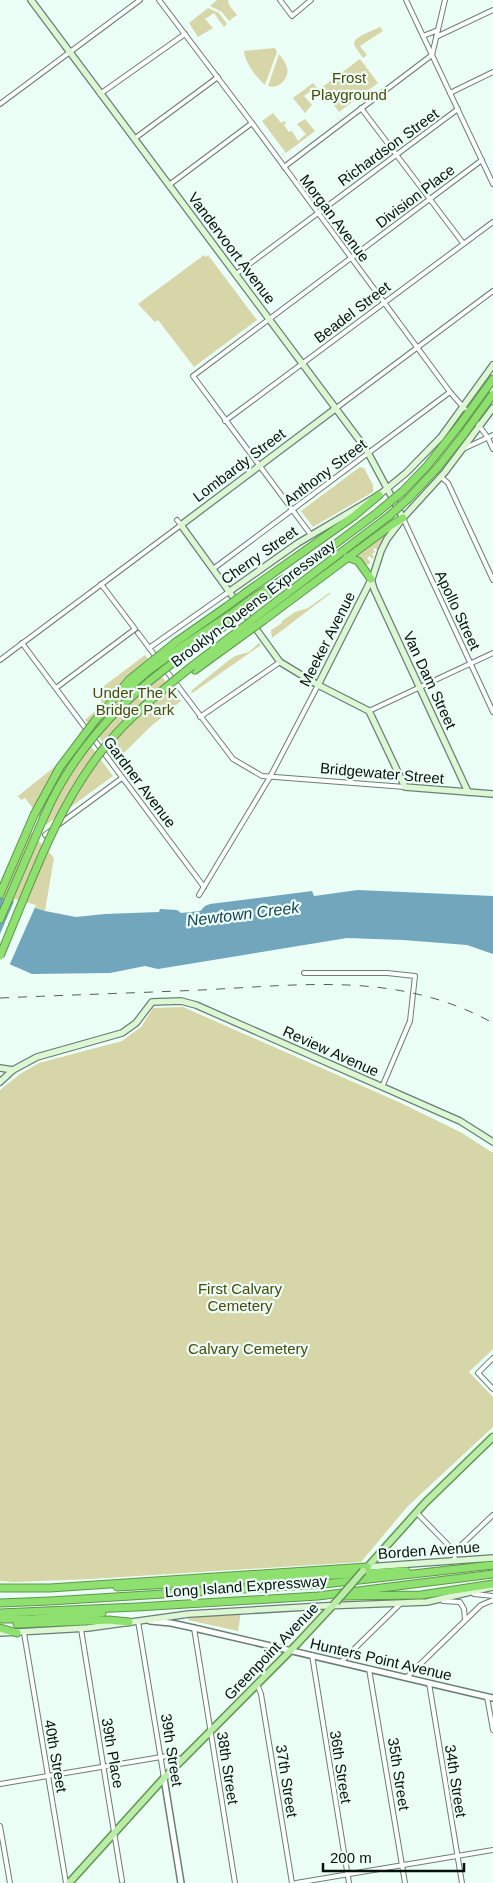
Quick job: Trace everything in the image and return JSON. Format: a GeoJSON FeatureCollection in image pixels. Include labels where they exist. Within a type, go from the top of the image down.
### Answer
{"type":"FeatureCollection","features":[{"type":"Feature","properties":{"kind":"highway","name":"Brooklyn-Queens Expressway"},"geometry":{"type":"LineString","coordinates":[[0,919],[47,811],[63,781],[102,728],[180,648],[252,603],[275,583],[294,574],[378,512],[403,491],[427,466],[493,379]]}},
{"type":"Feature","properties":{"kind":"highway","name":"Brooklyn-Queens Expressway"},"geometry":{"type":"LineString","coordinates":[[0,956],[50,839],[77,786],[112,738],[156,695],[262,617],[408,499],[438,467],[493,394]]}},
{"type":"Feature","properties":{"kind":"highway"},"geometry":{"type":"LineString","coordinates":[[0,894],[34,815],[55,775],[82,736],[129,680],[180,648],[226,607],[347,521],[379,494]]}},
{"type":"Feature","properties":{"kind":"highway"},"geometry":{"type":"LineString","coordinates":[[262,617],[403,518]]}},
{"type":"Feature","properties":{"kind":"highway"},"geometry":{"type":"LineString","coordinates":[[347,558],[358,560],[371,579]]}},
{"type":"Feature","properties":{"kind":"highway","name":"Long Island Expressway"},"geometry":{"type":"LineString","coordinates":[[0,1603],[50,1602],[307,1585],[493,1565]]}},
{"type":"Feature","properties":{"kind":"highway"},"geometry":{"type":"LineString","coordinates":[[0,1588],[87,1585],[365,1569]]}},
{"type":"Feature","properties":{"kind":"highway"},"geometry":{"type":"LineString","coordinates":[[87,1585],[119,1587],[162,1586],[394,1571],[434,1572]]}},
{"type":"Feature","properties":{"kind":"highway","name":"Long Island Expressway"},"geometry":{"type":"LineString","coordinates":[[0,1612],[137,1608],[318,1596],[493,1574]]}},
{"type":"Feature","properties":{"kind":"highway"},"geometry":{"type":"LineString","coordinates":[[318,1596],[421,1595],[493,1586]]}},
{"type":"Feature","properties":{"kind":"highway"},"geometry":{"type":"LineString","coordinates":[[0,1619],[27,1620],[87,1615],[137,1608]]}},
{"type":"Feature","properties":{"kind":"highway"},"geometry":{"type":"LineString","coordinates":[[0,1624],[56,1624],[108,1620],[129,1622]]}},
{"type":"Feature","properties":{"kind":"highway"},"geometry":{"type":"LineString","coordinates":[[0,1628],[21,1633]]}},
{"type":"Feature","properties":{"kind":"main road","name":"Vandervoort Avenue"},"geometry":{"type":"LineString","coordinates":[[30,0],[236,274],[368,454],[403,518]]}},
{"type":"Feature","properties":{"kind":"main road"},"geometry":{"type":"LineString","coordinates":[[387,488],[425,455],[493,365]]}},
{"type":"Feature","properties":{"kind":"main road","name":"Meeker Avenue"},"geometry":{"type":"LineString","coordinates":[[318,685],[371,579],[385,544],[403,518],[441,477],[493,408]]}},
{"type":"Feature","properties":{"kind":"main road","name":"Lombardy Street"},"geometry":{"type":"LineString","coordinates":[[179,523],[335,409]]}},
{"type":"Feature","properties":{"kind":"main road","name":"Cherry Street"},"geometry":{"type":"LineString","coordinates":[[230,591],[311,535],[387,488]]}},
{"type":"Feature","properties":{"kind":"main road"},"geometry":{"type":"LineString","coordinates":[[179,523],[280,662],[318,685],[369,711],[405,788]]}},
{"type":"Feature","properties":{"kind":"main road","name":"Van Dam Street"},"geometry":{"type":"LineString","coordinates":[[371,579],[468,792]]}},
{"type":"Feature","properties":{"kind":"main road","name":"Bridgewater Street"},"geometry":{"type":"LineString","coordinates":[[405,788],[493,794]]}},
{"type":"Feature","properties":{"kind":"main road","name":"Review Avenue"},"geometry":{"type":"LineString","coordinates":[[13,1070],[43,1055],[122,1033],[136,1023],[145,1009],[154,1002],[181,1001],[193,1004],[460,1121],[493,1142]]}},
{"type":"Feature","properties":{"kind":"main road"},"geometry":{"type":"LineString","coordinates":[[0,1068],[13,1070]]}},
{"type":"Feature","properties":{"kind":"main road"},"geometry":{"type":"LineString","coordinates":[[0,1082],[13,1070]]}},
{"type":"Feature","properties":{"kind":"main road","name":"Greenpoint Avenue"},"geometry":{"type":"LineString","coordinates":[[68,1883],[164,1778],[291,1650],[416,1512],[493,1437]]}},
{"type":"Feature","properties":{"kind":"main road","name":"Borden Avenue"},"geometry":{"type":"LineString","coordinates":[[365,1569],[493,1558]]}},
{"type":"Feature","properties":{"kind":"main road"},"geometry":{"type":"LineString","coordinates":[[0,1633],[81,1629],[189,1614],[334,1603],[440,1601],[493,1586]]}},
{"type":"Feature","properties":{"kind":"street"},"geometry":{"type":"LineString","coordinates":[[0,104],[140,0]]}},
{"type":"Feature","properties":{"kind":"street","name":"Morgan Avenue"},"geometry":{"type":"LineString","coordinates":[[159,0],[450,392],[480,426],[493,449]]}},
{"type":"Feature","properties":{"kind":"street"},"geometry":{"type":"LineString","coordinates":[[280,0],[292,16],[312,0]]}},
{"type":"Feature","properties":{"kind":"street"},"geometry":{"type":"LineString","coordinates":[[406,0],[493,182]]}},
{"type":"Feature","properties":{"kind":"street"},"geometry":{"type":"LineString","coordinates":[[284,167],[432,55],[445,0]]}},
{"type":"Feature","properties":{"kind":"street"},"geometry":{"type":"LineString","coordinates":[[436,37],[493,10]]}},
{"type":"Feature","properties":{"kind":"street"},"geometry":{"type":"LineString","coordinates":[[423,36],[438,30]]}},
{"type":"Feature","properties":{"kind":"street"},"geometry":{"type":"LineString","coordinates":[[100,94],[185,34]]}},
{"type":"Feature","properties":{"kind":"street","name":"Richardson Street"},"geometry":{"type":"LineString","coordinates":[[450,92],[493,72]]}},
{"type":"Feature","properties":{"kind":"street"},"geometry":{"type":"LineString","coordinates":[[134,139],[218,77]]}},
{"type":"Feature","properties":{"kind":"street"},"geometry":{"type":"LineString","coordinates":[[361,108],[463,243]]}},
{"type":"Feature","properties":{"kind":"street","name":"Richardson Street"},"geometry":{"type":"LineString","coordinates":[[236,274],[458,109]]}},
{"type":"Feature","properties":{"kind":"street"},"geometry":{"type":"LineString","coordinates":[[168,185],[252,123]]}},
{"type":"Feature","properties":{"kind":"street","name":"Division Place"},"geometry":{"type":"LineString","coordinates":[[225,421],[193,376],[482,160]]}},
{"type":"Feature","properties":{"kind":"street","name":"Beadel Street"},"geometry":{"type":"LineString","coordinates":[[225,421],[493,222]]}},
{"type":"Feature","properties":{"kind":"street","name":"Lombardy Street"},"geometry":{"type":"LineString","coordinates":[[335,409],[493,291]]}},
{"type":"Feature","properties":{"kind":"street","name":"Anthony Street"},"geometry":{"type":"LineString","coordinates":[[213,569],[450,392]]}},
{"type":"Feature","properties":{"kind":"street"},"geometry":{"type":"LineString","coordinates":[[225,421],[311,535]]}},
{"type":"Feature","properties":{"kind":"street"},"geometry":{"type":"LineString","coordinates":[[463,449],[493,435]]}},
{"type":"Feature","properties":{"kind":"street"},"geometry":{"type":"LineString","coordinates":[[441,477],[448,483],[493,580]]}},
{"type":"Feature","properties":{"kind":"street","name":"Apollo Street"},"geometry":{"type":"LineString","coordinates":[[403,518],[493,712]]}},
{"type":"Feature","properties":{"kind":"street","name":"Lombardy Street"},"geometry":{"type":"LineString","coordinates":[[0,660],[179,523]]}},
{"type":"Feature","properties":{"kind":"street"},"geometry":{"type":"LineString","coordinates":[[56,688],[135,629],[101,584]]}},
{"type":"Feature","properties":{"kind":"street","name":"Cherry Street"},"geometry":{"type":"LineString","coordinates":[[150,648],[230,591]]}},
{"type":"Feature","properties":{"kind":"street","name":"Bridgewater Street"},"geometry":{"type":"LineString","coordinates":[[138,633],[233,759],[262,776],[405,788]]}},
{"type":"Feature","properties":{"kind":"street","name":"Gardner Avenue"},"geometry":{"type":"LineString","coordinates":[[22,643],[204,887]]}},
{"type":"Feature","properties":{"kind":"street"},"geometry":{"type":"LineString","coordinates":[[369,711],[493,653]]}},
{"type":"Feature","properties":{"kind":"street"},"geometry":{"type":"LineString","coordinates":[[200,717],[280,662]]}},
{"type":"Feature","properties":{"kind":"street","name":"Meeker Avenue"},"geometry":{"type":"LineString","coordinates":[[199,895],[270,777],[318,685]]}},
{"type":"Feature","properties":{"kind":"street"},"geometry":{"type":"LineString","coordinates":[[72,746],[89,733]]}},
{"type":"Feature","properties":{"kind":"street"},"geometry":{"type":"LineString","coordinates":[[45,835],[122,778]]}},
{"type":"Feature","properties":{"kind":"street"},"geometry":{"type":"LineString","coordinates":[[304,973],[387,973],[415,976],[410,1021],[382,1087]]}},
{"type":"Feature","properties":{"kind":"street"},"geometry":{"type":"LineString","coordinates":[[493,1358],[478,1373],[493,1388]]}},
{"type":"Feature","properties":{"kind":"street"},"geometry":{"type":"LineString","coordinates":[[416,1512],[454,1552],[455,1562]]}},
{"type":"Feature","properties":{"kind":"street"},"geometry":{"type":"LineString","coordinates":[[454,1552],[493,1515]]}},
{"type":"Feature","properties":{"kind":"street"},"geometry":{"type":"LineString","coordinates":[[455,1596],[480,1593],[493,1596]]}},
{"type":"Feature","properties":{"kind":"street"},"geometry":{"type":"LineString","coordinates":[[440,1601],[453,1600],[460,1602],[464,1610],[465,1619]]}},
{"type":"Feature","properties":{"kind":"street"},"geometry":{"type":"LineString","coordinates":[[406,1678],[465,1619],[483,1603],[493,1600]]}},
{"type":"Feature","properties":{"kind":"street"},"geometry":{"type":"LineString","coordinates":[[341,1662],[402,1603]]}},
{"type":"Feature","properties":{"kind":"street","name":"39th Street"},"geometry":{"type":"LineString","coordinates":[[138,1621],[181,1883]]}},
{"type":"Feature","properties":{"kind":"street","name":"Hunters Point Avenue"},"geometry":{"type":"LineString","coordinates":[[146,1621],[171,1623],[194,1628],[490,1697]]}},
{"type":"Feature","properties":{"kind":"street","name":"38th Street"},"geometry":{"type":"LineString","coordinates":[[194,1628],[236,1883]]}},
{"type":"Feature","properties":{"kind":"street","name":"39th Place"},"geometry":{"type":"LineString","coordinates":[[81,1629],[122,1881]]}},
{"type":"Feature","properties":{"kind":"street","name":"40th Street"},"geometry":{"type":"LineString","coordinates":[[21,1633],[68,1883]]}},
{"type":"Feature","properties":{"kind":"street","name":"36th Street"},"geometry":{"type":"LineString","coordinates":[[312,1656],[349,1883]]}},
{"type":"Feature","properties":{"kind":"street","name":"35th Street"},"geometry":{"type":"LineString","coordinates":[[369,1669],[405,1883]]}},
{"type":"Feature","properties":{"kind":"street","name":"34th Street"},"geometry":{"type":"LineString","coordinates":[[429,1683],[462,1883]]}},
{"type":"Feature","properties":{"kind":"street","name":"37th Street"},"geometry":{"type":"LineString","coordinates":[[257,1684],[261,1694],[292,1883]]}},
{"type":"Feature","properties":{"kind":"street"},"geometry":{"type":"LineString","coordinates":[[490,1697],[493,1730]]}},
{"type":"Feature","properties":{"kind":"street"},"geometry":{"type":"LineString","coordinates":[[0,1784],[174,1755],[182,1760]]}},
{"type":"Feature","properties":{"kind":"street"},"geometry":{"type":"LineString","coordinates":[[0,1826],[10,1883]]}},
{"type":"Feature","properties":{"kind":"street"},"geometry":{"type":"LineString","coordinates":[[296,1883],[493,1850]]}},
{"type":"Feature","properties":{"kind":"green space"},"geometry":{"type":"Polygon","coordinates":[[[217,0],[228,0],[229,5],[237,15],[233,18],[231,17],[232,19],[229,21],[222,12],[210,6],[217,0]]]}},
{"type":"Feature","properties":{"kind":"green space"},"geometry":{"type":"Polygon","coordinates":[[[208,8],[219,13],[227,24],[224,27],[214,13],[205,19],[213,28],[198,37],[189,23],[208,8]]]}},
{"type":"Feature","properties":{"kind":"green space"},"geometry":{"type":"Polygon","coordinates":[[[380,27],[383,31],[360,46],[367,55],[363,58],[354,45],[355,40],[380,27]]]}},
{"type":"Feature","properties":{"kind":"green space"},"geometry":{"type":"Polygon","coordinates":[[[275,48],[277,52],[265,85],[252,70],[246,60],[244,51],[275,48]]]}},
{"type":"Feature","properties":{"kind":"green space"},"geometry":{"type":"Polygon","coordinates":[[[279,54],[287,69],[285,80],[279,85],[268,86],[279,54]]]}},
{"type":"Feature","properties":{"kind":"green space","name":"Frost Playground"},"geometry":{"type":"Polygon","coordinates":[[[360,59],[378,83],[339,112],[321,88],[360,59]]]}},
{"type":"Feature","properties":{"kind":"green space"},"geometry":{"type":"Polygon","coordinates":[[[313,83],[319,90],[315,93],[312,90],[304,96],[312,105],[305,113],[293,98],[313,83]]]}},
{"type":"Feature","properties":{"kind":"green space"},"geometry":{"type":"Polygon","coordinates":[[[273,113],[281,123],[284,121],[286,123],[284,125],[289,132],[292,131],[298,141],[306,134],[297,124],[305,119],[315,131],[286,153],[262,121],[273,113]]]}},
{"type":"Feature","properties":{"kind":"green space"},"geometry":{"type":"Polygon","coordinates":[[[204,255],[206,257],[208,255],[257,320],[194,367],[158,320],[155,322],[138,304],[204,255]]]}},
{"type":"Feature","properties":{"kind":"green space"},"geometry":{"type":"Polygon","coordinates":[[[360,467],[364,468],[373,485],[373,492],[313,527],[301,511],[360,467]]]}},
{"type":"Feature","properties":{"kind":"green space"},"geometry":{"type":"Polygon","coordinates":[[[391,528],[392,530],[380,551],[375,548],[373,549],[375,552],[372,554],[374,557],[372,559],[370,556],[367,558],[371,563],[366,565],[357,555],[391,528]]]}},
{"type":"Feature","properties":{"kind":"green space"},"geometry":{"type":"Polygon","coordinates":[[[331,593],[272,638],[271,630],[282,623],[282,621],[295,612],[308,608],[331,593]]]}},
{"type":"Feature","properties":{"kind":"green space"},"geometry":{"type":"Polygon","coordinates":[[[259,643],[261,645],[191,694],[192,690],[229,660],[249,652],[259,643]]]}},
{"type":"Feature","properties":{"kind":"green space","name":"Under The K Bridge Park"},"geometry":{"type":"Polygon","coordinates":[[[145,655],[181,701],[149,728],[117,760],[85,720],[100,706],[104,686],[145,655]]]}},
{"type":"Feature","properties":{"kind":"green space","name":"Under The K Bridge Park"},"geometry":{"type":"Polygon","coordinates":[[[87,741],[113,776],[46,825],[25,798],[21,800],[18,796],[87,741]]]}},
{"type":"Feature","properties":{"kind":"green space"},"geometry":{"type":"Polygon","coordinates":[[[29,830],[54,858],[45,911],[0,897],[6,870],[14,853],[29,830]]]}},
{"type":"Feature","properties":{"kind":"green space","name":"Calvary Cemetery"},"geometry":{"type":"Polygon","coordinates":[[[183,1007],[401,1103],[462,1133],[493,1153],[493,1349],[469,1372],[493,1397],[493,1427],[408,1506],[361,1562],[91,1579],[0,1581],[0,1090],[20,1074],[39,1063],[122,1041],[141,1027],[153,1008],[183,1007]]]}},
{"type":"Feature","properties":{"kind":"green space"},"geometry":{"type":"Polygon","coordinates":[[[241,1612],[238,1631],[188,1620],[188,1618],[241,1612]]]}},
{"type":"Feature","properties":{"kind":"water","name":"Newtown Creek"},"geometry":{"type":"Polygon","coordinates":[[[358,890],[493,896],[493,954],[467,945],[347,938],[158,969],[145,966],[110,973],[32,974],[0,960],[0,897],[45,911],[76,917],[159,912],[160,909],[177,910],[181,913],[200,911],[210,904],[312,891],[314,896],[358,890]]]}},
{"type":"Feature","properties":{"kind":"pier"},"geometry":{"type":"Polygon","coordinates":[[[15,899],[36,905],[9,966],[0,963],[0,934],[15,899]]]}},
{"type":"Feature","properties":{"kind":"railway"},"geometry":{"type":"LineString","coordinates":[[0,998],[276,986],[350,985],[386,988],[422,995],[458,1006],[493,1023]]}},
{"type":"Feature","properties":{"kind":"park label","name":"First Calvary Cemetery"},"geometry":{"type":"Point","coordinates":[240,1296]}}]}
